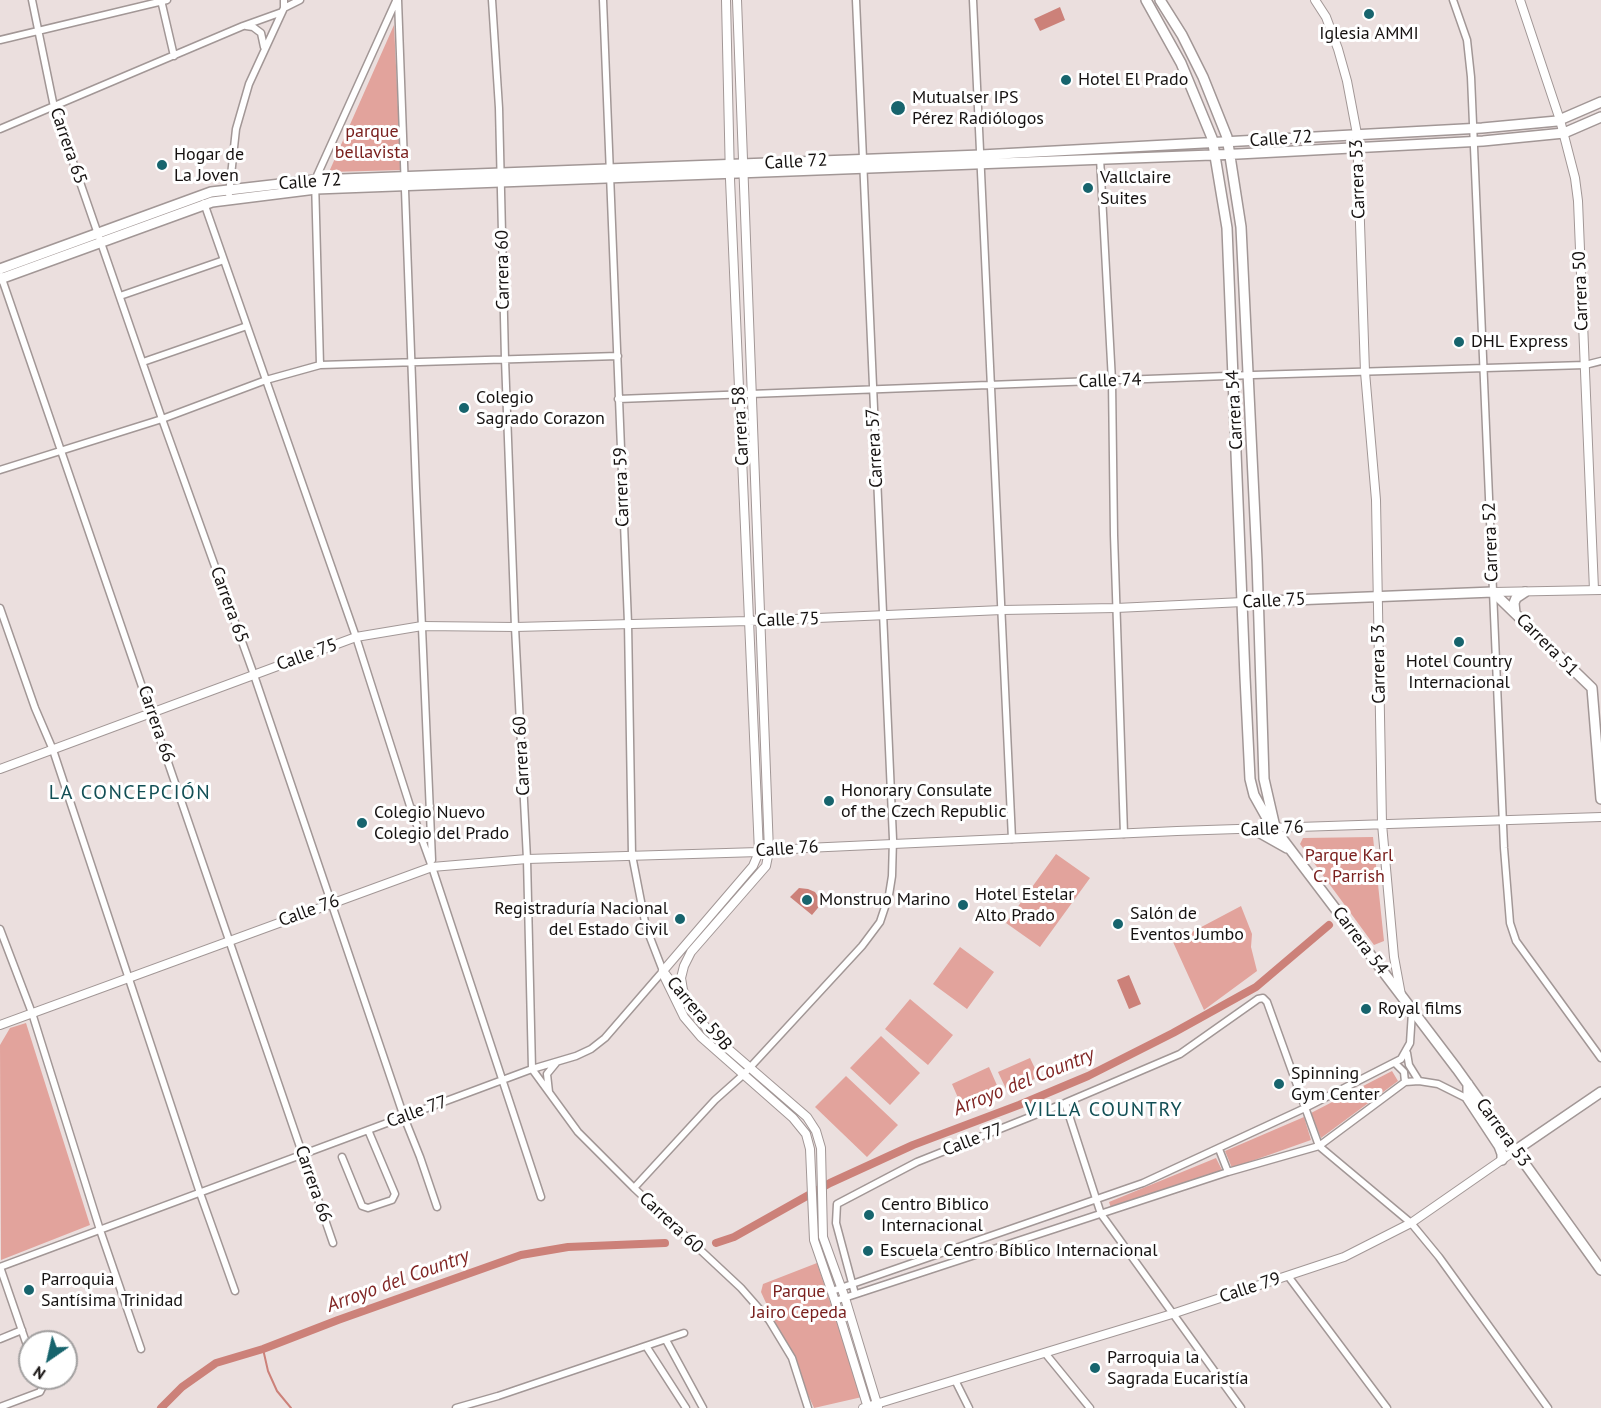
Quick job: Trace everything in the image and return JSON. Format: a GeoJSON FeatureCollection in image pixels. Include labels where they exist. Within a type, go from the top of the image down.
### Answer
{"type":"FeatureCollection","features":[{"type":"Feature","properties":{"kind":"main road","name":"Carrera 54"},"geometry":{"type":"LineString","coordinates":[[1146,0],[1181,63],[1203,113],[1213,143],[1227,228],[1250,779],[1254,795],[1260,809],[1401,996]]}},
{"type":"Feature","properties":{"kind":"main road","name":"Carrera 54"},"geometry":{"type":"LineString","coordinates":[[1160,0],[1193,58],[1211,97],[1230,154],[1241,227],[1264,779],[1276,829]]}},
{"type":"Feature","properties":{"kind":"main road"},"geometry":{"type":"LineString","coordinates":[[1181,63],[1193,58]]}},
{"type":"Feature","properties":{"kind":"main road","name":"Calle 72"},"geometry":{"type":"LineString","coordinates":[[981,160],[1227,142],[1473,129],[1560,120],[1601,102]]}},
{"type":"Feature","properties":{"kind":"main road","name":"Calle 72"},"geometry":{"type":"LineString","coordinates":[[0,275],[203,200],[229,194],[316,185],[981,160],[1215,155],[1474,141],[1564,132],[1601,117]]}},
{"type":"Feature","properties":{"kind":"main road"},"geometry":{"type":"LineString","coordinates":[[1229,258],[1243,256]]}},
{"type":"Feature","properties":{"kind":"main road"},"geometry":{"type":"LineString","coordinates":[[1238,481],[1253,480]]}},
{"type":"Feature","properties":{"kind":"main road","name":"Calle 75"},"geometry":{"type":"LineString","coordinates":[[1243,602],[1493,592]]}},
{"type":"Feature","properties":{"kind":"main road","name":"Carrera 51"},"geometry":{"type":"LineString","coordinates":[[1493,592],[1592,688]]}},
{"type":"Feature","properties":{"kind":"main road"},"geometry":{"type":"LineString","coordinates":[[1515,613],[1516,598],[1525,592]]}},
{"type":"Feature","properties":{"kind":"main road"},"geometry":{"type":"LineString","coordinates":[[1592,688],[1598,712],[1601,799]]}},
{"type":"Feature","properties":{"kind":"main road"},"geometry":{"type":"LineString","coordinates":[[1247,706],[1261,704]]}},
{"type":"Feature","properties":{"kind":"main road"},"geometry":{"type":"LineString","coordinates":[[1255,830],[1294,854]]}},
{"type":"Feature","properties":{"kind":"main road","name":"Carrera 53"},"geometry":{"type":"LineString","coordinates":[[1401,996],[1468,1084],[1601,1270]]}},
{"type":"Feature","properties":{"kind":"main road"},"geometry":{"type":"LineString","coordinates":[[1468,1084],[1468,1099],[1499,1146],[1502,1160]]}},
{"type":"Feature","properties":{"kind":"main road","name":"Calle 79"},"geometry":{"type":"LineString","coordinates":[[1516,1150],[1601,1092]]}},
{"type":"Feature","properties":{"kind":"main road"},"geometry":{"type":"LineString","coordinates":[[1468,1099],[1484,1107]]}},
{"type":"Feature","properties":{"kind":"street","name":"Carrera 65"},"geometry":{"type":"LineString","coordinates":[[32,0],[54,107],[254,675],[404,1117],[437,1207]]}},
{"type":"Feature","properties":{"kind":"street"},"geometry":{"type":"LineString","coordinates":[[0,40],[163,0],[174,56]]}},
{"type":"Feature","properties":{"kind":"street"},"geometry":{"type":"LineString","coordinates":[[229,194],[236,129],[249,84],[283,10],[284,0]]}},
{"type":"Feature","properties":{"kind":"street"},"geometry":{"type":"LineString","coordinates":[[0,129],[283,10],[300,0]]}},
{"type":"Feature","properties":{"kind":"street"},"geometry":{"type":"LineString","coordinates":[[397,0],[432,867]]}},
{"type":"Feature","properties":{"kind":"street"},"geometry":{"type":"LineString","coordinates":[[320,365],[316,185],[397,0]]}},
{"type":"Feature","properties":{"kind":"street","name":"Carrera 60"},"geometry":{"type":"LineString","coordinates":[[492,0],[501,178],[515,627],[527,859],[532,1069],[578,1132],[741,1288],[769,1320],[792,1358],[808,1408]]}},
{"type":"Feature","properties":{"kind":"street","name":"Carrera 59"},"geometry":{"type":"LineString","coordinates":[[603,0],[628,623],[632,855],[646,927],[663,971]]}},
{"type":"Feature","properties":{"kind":"street","name":"Carrera 58"},"geometry":{"type":"LineString","coordinates":[[726,0],[730,170],[759,852]]}},
{"type":"Feature","properties":{"kind":"street","name":"Carrera 58"},"geometry":{"type":"LineString","coordinates":[[737,0],[769,851]]}},
{"type":"Feature","properties":{"kind":"street","name":"Carrera 57"},"geometry":{"type":"LineString","coordinates":[[634,1188],[715,1100],[746,1072],[862,946],[880,922],[889,895],[893,845],[856,0]]}},
{"type":"Feature","properties":{"kind":"street"},"geometry":{"type":"LineString","coordinates":[[974,0],[1012,839]]}},
{"type":"Feature","properties":{"kind":"street","name":"Carrera 53"},"geometry":{"type":"LineString","coordinates":[[1315,0],[1326,17],[1338,49],[1347,81],[1357,134],[1365,372],[1376,500],[1382,824],[1394,957],[1401,996]]}},
{"type":"Feature","properties":{"kind":"street","name":"Carrera 52"},"geometry":{"type":"LineString","coordinates":[[1453,0],[1468,48],[1474,141],[1503,819],[1510,923],[1516,941],[1601,1058]]}},
{"type":"Feature","properties":{"kind":"street","name":"Carrera 50"},"geometry":{"type":"LineString","coordinates":[[1520,0],[1564,132],[1575,178],[1598,590]]}},
{"type":"Feature","properties":{"kind":"street"},"geometry":{"type":"LineString","coordinates":[[243,26],[253,27],[261,33],[264,48]]}},
{"type":"Feature","properties":{"kind":"street"},"geometry":{"type":"LineString","coordinates":[[1101,158],[1112,381],[1116,608],[1124,834]]}},
{"type":"Feature","properties":{"kind":"street"},"geometry":{"type":"LineString","coordinates":[[203,200],[356,637],[541,1197]]}},
{"type":"Feature","properties":{"kind":"street"},"geometry":{"type":"LineString","coordinates":[[120,296],[224,260]]}},
{"type":"Feature","properties":{"kind":"street","name":"Carrera 66"},"geometry":{"type":"LineString","coordinates":[[0,275],[333,1243]]}},
{"type":"Feature","properties":{"kind":"street"},"geometry":{"type":"LineString","coordinates":[[735,290],[747,290]]}},
{"type":"Feature","properties":{"kind":"street"},"geometry":{"type":"LineString","coordinates":[[143,362],[247,326]]}},
{"type":"Feature","properties":{"kind":"street"},"geometry":{"type":"LineString","coordinates":[[0,470],[162,419],[266,380],[320,365],[618,356]]}},
{"type":"Feature","properties":{"kind":"street","name":"Calle 74"},"geometry":{"type":"LineString","coordinates":[[618,399],[1248,375],[1584,365],[1601,361]]}},
{"type":"Feature","properties":{"kind":"street","name":"Calle 75"},"geometry":{"type":"LineString","coordinates":[[1493,592],[1598,590]]}},
{"type":"Feature","properties":{"kind":"street","name":"Calle 75"},"geometry":{"type":"LineString","coordinates":[[0,769],[356,637],[422,626],[515,627],[761,621],[1243,602]]}},
{"type":"Feature","properties":{"kind":"street"},"geometry":{"type":"LineString","coordinates":[[0,608],[35,708],[53,750],[200,1193],[235,1291]]}},
{"type":"Feature","properties":{"kind":"street","name":"Carrera 51"},"geometry":{"type":"LineString","coordinates":[[1592,688],[1601,697]]}},
{"type":"Feature","properties":{"kind":"street"},"geometry":{"type":"LineString","coordinates":[[754,745],[766,744]]}},
{"type":"Feature","properties":{"kind":"street"},"geometry":{"type":"LineString","coordinates":[[755,754],[766,753]]}},
{"type":"Feature","properties":{"kind":"street"},"geometry":{"type":"LineString","coordinates":[[410,806],[415,812],[422,813],[428,810],[431,804]]}},
{"type":"Feature","properties":{"kind":"street","name":"Calle 76"},"geometry":{"type":"LineString","coordinates":[[0,1025],[432,867],[527,859],[759,852],[1124,834],[1601,817]]}},
{"type":"Feature","properties":{"kind":"street"},"geometry":{"type":"LineString","coordinates":[[690,1007],[681,978],[691,952],[766,866],[769,851]]}},
{"type":"Feature","properties":{"kind":"street","name":"Calle 77"},"geometry":{"type":"LineString","coordinates":[[0,1267],[591,1049],[605,1038],[753,866],[759,852]]}},
{"type":"Feature","properties":{"kind":"street"},"geometry":{"type":"LineString","coordinates":[[0,929],[32,1013],[100,1230],[141,1349]]}},
{"type":"Feature","properties":{"kind":"street","name":"Carrera 59B"},"geometry":{"type":"LineString","coordinates":[[663,971],[711,1034],[806,1134],[810,1149],[814,1240],[836,1301],[866,1407]]}},
{"type":"Feature","properties":{"kind":"street","name":"Carrera 59B"},"geometry":{"type":"LineString","coordinates":[[663,971],[669,989],[684,1017],[701,1037],[807,1117],[816,1131],[821,1148],[823,1237],[842,1288],[878,1406]]}},
{"type":"Feature","properties":{"kind":"street","name":"Calle 77"},"geometry":{"type":"LineString","coordinates":[[852,1285],[836,1223],[837,1204],[917,1162],[1180,1054],[1258,999],[1263,998],[1268,1002],[1305,1108]]}},
{"type":"Feature","properties":{"kind":"street"},"geometry":{"type":"LineString","coordinates":[[1412,1012],[1412,1033],[1407,1053],[1409,1065],[1419,1081]]}},
{"type":"Feature","properties":{"kind":"street"},"geometry":{"type":"LineString","coordinates":[[832,1291],[1143,1183],[1305,1108],[1395,1063],[1407,1053]]}},
{"type":"Feature","properties":{"kind":"street"},"geometry":{"type":"LineString","coordinates":[[552,1098],[548,1088],[547,1074],[556,1063]]}},
{"type":"Feature","properties":{"kind":"street"},"geometry":{"type":"LineString","coordinates":[[1395,1063],[1404,1072],[1405,1082]]}},
{"type":"Feature","properties":{"kind":"street"},"geometry":{"type":"LineString","coordinates":[[836,1301],[1228,1172],[1319,1146],[1405,1082],[1419,1081],[1438,1084],[1468,1099]]}},
{"type":"Feature","properties":{"kind":"street"},"geometry":{"type":"LineString","coordinates":[[1065,1103],[1101,1214],[1240,1408]]}},
{"type":"Feature","properties":{"kind":"street"},"geometry":{"type":"LineString","coordinates":[[1305,1108],[1319,1146],[1411,1223],[1439,1257],[1548,1408]]}},
{"type":"Feature","properties":{"kind":"street"},"geometry":{"type":"LineString","coordinates":[[342,1157],[362,1206],[368,1208],[393,1200],[395,1194],[368,1130]]}},
{"type":"Feature","properties":{"kind":"street"},"geometry":{"type":"LineString","coordinates":[[1219,1149],[1228,1172]]}},
{"type":"Feature","properties":{"kind":"street","name":"Calle 79"},"geometry":{"type":"LineString","coordinates":[[866,1407],[878,1406],[954,1380],[1172,1314],[1344,1257],[1411,1223],[1516,1150]]}},
{"type":"Feature","properties":{"kind":"street"},"geometry":{"type":"LineString","coordinates":[[0,1267],[22,1330]]}},
{"type":"Feature","properties":{"kind":"street"},"geometry":{"type":"LineString","coordinates":[[1288,1276],[1387,1408]]}},
{"type":"Feature","properties":{"kind":"street"},"geometry":{"type":"LineString","coordinates":[[852,1285],[855,1294]]}},
{"type":"Feature","properties":{"kind":"street"},"geometry":{"type":"LineString","coordinates":[[0,1339],[18,1332]]}},
{"type":"Feature","properties":{"kind":"street"},"geometry":{"type":"LineString","coordinates":[[456,1408],[684,1333]]}},
{"type":"Feature","properties":{"kind":"street"},"geometry":{"type":"LineString","coordinates":[[666,1340],[703,1408]]}},
{"type":"Feature","properties":{"kind":"street"},"geometry":{"type":"LineString","coordinates":[[646,1346],[686,1408]]}},
{"type":"Feature","properties":{"kind":"street"},"geometry":{"type":"LineString","coordinates":[[1045,1353],[1090,1408]]}},
{"type":"Feature","properties":{"kind":"street"},"geometry":{"type":"LineString","coordinates":[[954,1380],[969,1408]]}},
{"type":"Feature","properties":{"kind":"street"},"geometry":{"type":"LineString","coordinates":[[0,1407],[40,1390]]}},
{"type":"Feature","properties":{"kind":"green space","name":"parque bellavista"},"geometry":{"type":"Polygon","coordinates":[[[394,25],[401,170],[329,172],[394,25]]]}},
{"type":"Feature","properties":{"kind":"green space","name":"Parque Karl C. Parrish"},"geometry":{"type":"Polygon","coordinates":[[[1373,837],[1384,941],[1374,945],[1300,844],[1303,838],[1373,837]]]}},
{"type":"Feature","properties":{"kind":"green space"},"geometry":{"type":"Polygon","coordinates":[[[1056,854],[1090,878],[1040,947],[1006,923],[1056,854]]]}},
{"type":"Feature","properties":{"kind":"green space"},"geometry":{"type":"Polygon","coordinates":[[[1241,906],[1252,934],[1251,947],[1257,971],[1204,1010],[1173,942],[1241,906]]]}},
{"type":"Feature","properties":{"kind":"green space"},"geometry":{"type":"Polygon","coordinates":[[[960,947],[994,972],[967,1009],[933,984],[960,947]]]}},
{"type":"Feature","properties":{"kind":"green space"},"geometry":{"type":"Polygon","coordinates":[[[910,999],[953,1035],[928,1065],[885,1029],[910,999]]]}},
{"type":"Feature","properties":{"kind":"green space"},"geometry":{"type":"Polygon","coordinates":[[[26,1023],[90,1225],[1,1260],[0,1045],[10,1028],[26,1023]]]}},
{"type":"Feature","properties":{"kind":"green space"},"geometry":{"type":"Polygon","coordinates":[[[881,1036],[920,1073],[890,1105],[850,1068],[881,1036]]]}},
{"type":"Feature","properties":{"kind":"green space"},"geometry":{"type":"Polygon","coordinates":[[[1030,1058],[1039,1077],[1007,1091],[998,1072],[1030,1058]]]}},
{"type":"Feature","properties":{"kind":"green space"},"geometry":{"type":"Polygon","coordinates":[[[989,1067],[999,1090],[962,1107],[952,1084],[989,1067]]]}},
{"type":"Feature","properties":{"kind":"green space"},"geometry":{"type":"Polygon","coordinates":[[[1392,1071],[1398,1081],[1321,1138],[1311,1113],[1392,1071]]]}},
{"type":"Feature","properties":{"kind":"green space"},"geometry":{"type":"Polygon","coordinates":[[[846,1076],[898,1125],[867,1157],[815,1107],[846,1076]]]}},
{"type":"Feature","properties":{"kind":"green space"},"geometry":{"type":"Polygon","coordinates":[[[1304,1117],[1311,1140],[1232,1168],[1225,1151],[1304,1117]]]}},
{"type":"Feature","properties":{"kind":"green space"},"geometry":{"type":"Polygon","coordinates":[[[1216,1158],[1222,1170],[1111,1208],[1109,1202],[1216,1158]]]}},
{"type":"Feature","properties":{"kind":"green space","name":"Parque Jairo Cepeda"},"geometry":{"type":"Polygon","coordinates":[[[817,1263],[862,1397],[814,1408],[761,1292],[763,1284],[817,1263]]]}},
{"type":"Feature","properties":{"kind":"shaded area"},"geometry":{"type":"Polygon","coordinates":[[[1060,7],[1065,20],[1040,31],[1034,19],[1060,7]]]}},
{"type":"Feature","properties":{"kind":"shaded area","name":"Monstruo Marino"},"geometry":{"type":"Polygon","coordinates":[[[799,888],[815,892],[822,903],[812,915],[790,897],[799,888]]]}},
{"type":"Feature","properties":{"kind":"shaded area"},"geometry":{"type":"Polygon","coordinates":[[[1129,975],[1141,1004],[1129,1009],[1117,980],[1129,975]]]}},
{"type":"Feature","properties":{"kind":"waterway","name":"Arroyo del Country"},"geometry":{"type":"LineString","coordinates":[[716,1243],[734,1237],[830,1183],[913,1145],[1088,1076],[1173,1033],[1256,987],[1329,925]]}},
{"type":"Feature","properties":{"kind":"waterway","name":"Arroyo del Country"},"geometry":{"type":"LineString","coordinates":[[161,1408],[182,1387],[216,1363],[263,1349],[521,1255],[568,1247],[665,1243]]}},
{"type":"Feature","properties":{"kind":"waterway"},"geometry":{"type":"LineString","coordinates":[[263,1349],[268,1371],[277,1391],[291,1408]]}},
{"type":"Feature","properties":{"kind":"place","name":"Iglesia AMMI"},"geometry":{"type":"Point","coordinates":[1369,14]}},
{"type":"Feature","properties":{"kind":"place","name":"Hotel El Prado"},"geometry":{"type":"Point","coordinates":[1066,80]}},
{"type":"Feature","properties":{"kind":"place","name":"Mutualser IPS Pérez Radiólogos"},"geometry":{"type":"Point","coordinates":[898,108]}},
{"type":"Feature","properties":{"kind":"place","name":"Hogar de La Joven"},"geometry":{"type":"Point","coordinates":[162,165]}},
{"type":"Feature","properties":{"kind":"place","name":"Vallclaire Suites"},"geometry":{"type":"Point","coordinates":[1088,188]}},
{"type":"Feature","properties":{"kind":"place","name":"DHL Express"},"geometry":{"type":"Point","coordinates":[1459,342]}},
{"type":"Feature","properties":{"kind":"place","name":"Colegio Sagrado Corazon"},"geometry":{"type":"Point","coordinates":[464,408]}},
{"type":"Feature","properties":{"kind":"place","name":"Hotel Country Internacional"},"geometry":{"type":"Point","coordinates":[1459,642]}},
{"type":"Feature","properties":{"kind":"place","name":"Honorary Consulate of the Czech Republic"},"geometry":{"type":"Point","coordinates":[829,801]}},
{"type":"Feature","properties":{"kind":"place","name":"Colegio Nuevo Colegio del Prado"},"geometry":{"type":"Point","coordinates":[362,823]}},
{"type":"Feature","properties":{"kind":"place","name":"Monstruo Marino"},"geometry":{"type":"Point","coordinates":[807,900]}},
{"type":"Feature","properties":{"kind":"place","name":"Hotel Estelar Alto Prado"},"geometry":{"type":"Point","coordinates":[963,905]}},
{"type":"Feature","properties":{"kind":"place","name":"Registraduría Nacional del Estado Civil"},"geometry":{"type":"Point","coordinates":[680,919]}},
{"type":"Feature","properties":{"kind":"place","name":"Salón de Eventos Jumbo"},"geometry":{"type":"Point","coordinates":[1118,924]}},
{"type":"Feature","properties":{"kind":"place","name":"Royal films"},"geometry":{"type":"Point","coordinates":[1366,1009]}},
{"type":"Feature","properties":{"kind":"place","name":"Spinning Gym Center"},"geometry":{"type":"Point","coordinates":[1279,1084]}},
{"type":"Feature","properties":{"kind":"place","name":"Centro Biblico Internacional"},"geometry":{"type":"Point","coordinates":[869,1215]}},
{"type":"Feature","properties":{"kind":"place","name":"Escuela Centro Bíblico Internacional"},"geometry":{"type":"Point","coordinates":[868,1251]}},
{"type":"Feature","properties":{"kind":"place","name":"Parroquia Santísima Trinidad"},"geometry":{"type":"Point","coordinates":[29,1290]}},
{"type":"Feature","properties":{"kind":"place","name":"Parroquia la Sagrada Eucaristía"},"geometry":{"type":"Point","coordinates":[1095,1368]}},
{"type":"Feature","properties":{"kind":"district","name":"LA CONCEPCIÓN"},"geometry":{"type":"Point","coordinates":[130,793]}},
{"type":"Feature","properties":{"kind":"district","name":"VILLA COUNTRY"},"geometry":{"type":"Point","coordinates":[1104,1110]}}]}
